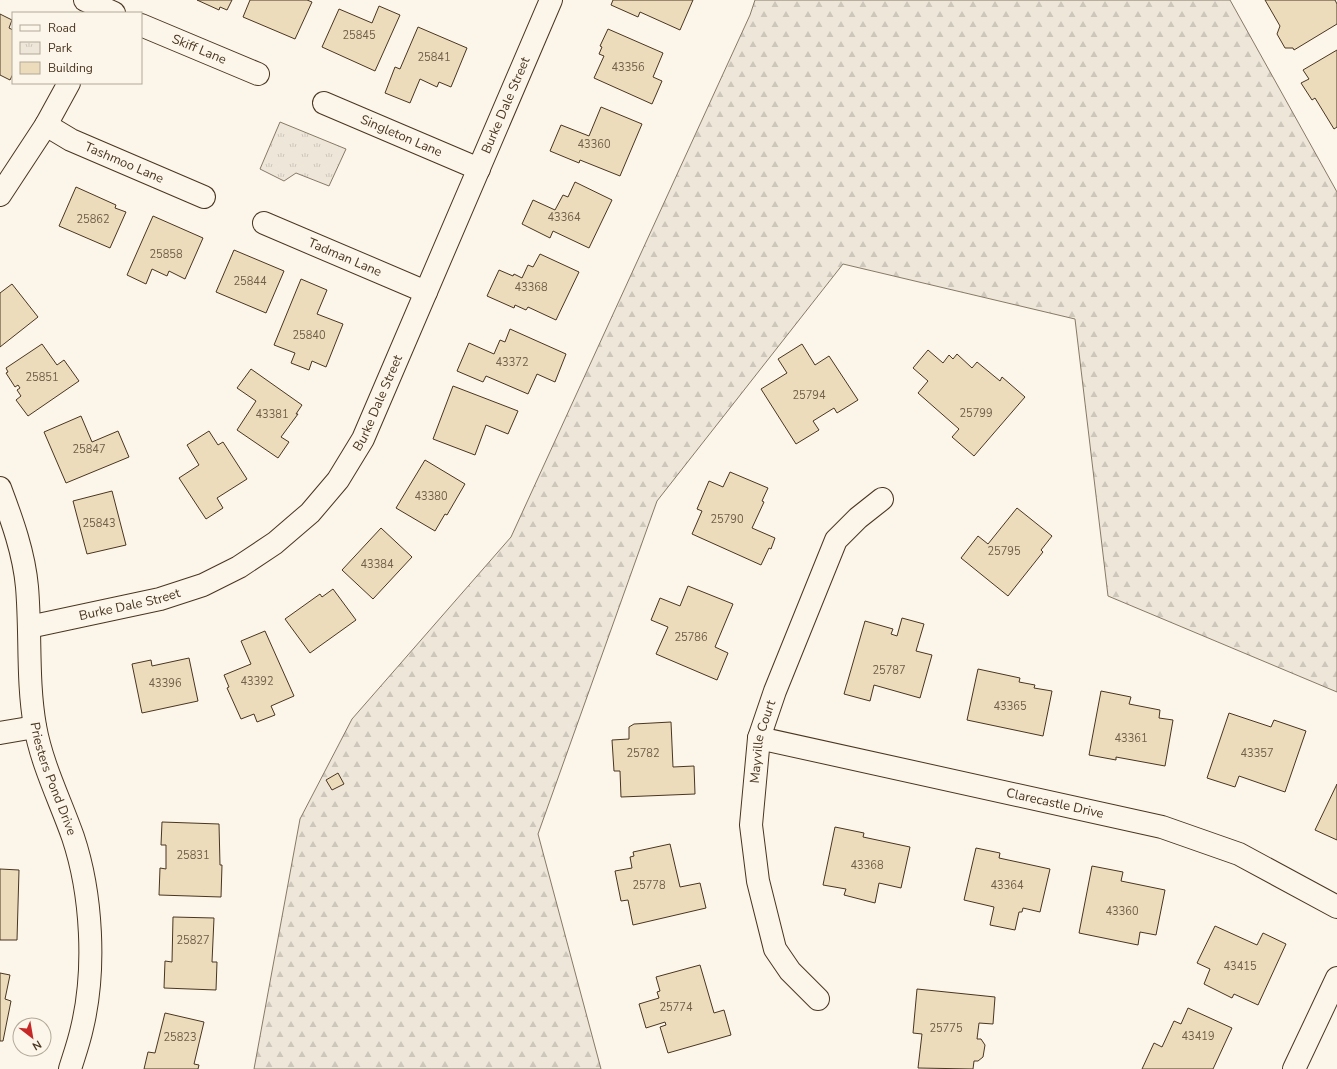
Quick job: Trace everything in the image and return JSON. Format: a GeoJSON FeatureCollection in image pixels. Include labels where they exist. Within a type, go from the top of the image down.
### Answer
{"type":"FeatureCollection","features":[{"type":"Feature","properties":{"kind":"street","name":"Burke Dale Street"},"geometry":{"type":"LineString","coordinates":[[29,627],[160,599],[203,585],[239,567],[275,543],[310,513],[333,485],[363,439],[551,0]]}},
{"type":"Feature","properties":{"kind":"street","name":"Skiff Lane"},"geometry":{"type":"LineString","coordinates":[[142,25],[258,74]]}},
{"type":"Feature","properties":{"kind":"street"},"geometry":{"type":"LineString","coordinates":[[0,195],[46,125],[68,84]]}},
{"type":"Feature","properties":{"kind":"street","name":"Singleton Lane"},"geometry":{"type":"LineString","coordinates":[[324,103],[479,169]]}},
{"type":"Feature","properties":{"kind":"street","name":"Tashmoo Lane"},"geometry":{"type":"LineString","coordinates":[[46,125],[71,140],[204,197]]}},
{"type":"Feature","properties":{"kind":"street","name":"Tadman Lane"},"geometry":{"type":"LineString","coordinates":[[264,223],[426,292]]}},
{"type":"Feature","properties":{"kind":"street","name":"Priesters Pond Drive"},"geometry":{"type":"LineString","coordinates":[[0,488],[16,534],[27,586],[30,685],[35,727],[42,757],[74,839],[85,886],[90,932],[90,979],[82,1028],[70,1069]]}},
{"type":"Feature","properties":{"kind":"street","name":"Mayville Court"},"geometry":{"type":"LineString","coordinates":[[818,999],[790,971],[775,949],[758,881],[751,825],[759,738],[775,691],[836,540],[858,518],[882,499]]}},
{"type":"Feature","properties":{"kind":"street"},"geometry":{"type":"LineString","coordinates":[[0,733],[35,727]]}},
{"type":"Feature","properties":{"kind":"street","name":"Clarecastle Drive"},"geometry":{"type":"LineString","coordinates":[[759,738],[1162,827],[1239,854],[1337,906]]}},
{"type":"Feature","properties":{"kind":"street"},"geometry":{"type":"LineString","coordinates":[[1294,1069],[1337,978]]}},
{"type":"Feature","properties":{"kind":"green space"},"geometry":{"type":"Polygon","coordinates":[[[755,0],[1230,0],[1337,192],[1337,692],[1108,596],[1075,319],[843,264],[657,501],[538,834],[601,1069],[254,1069],[300,819],[352,719],[511,537],[750,15],[755,0]]]}},
{"type":"Feature","properties":{"kind":"green space"},"geometry":{"type":"Polygon","coordinates":[[[280,122],[346,149],[329,186],[296,173],[284,181],[260,169],[280,122]]]}},
{"type":"Feature","properties":{"kind":"building"},"geometry":{"type":"Polygon","coordinates":[[[197,0],[232,0],[227,10],[220,7],[219,10],[197,0]]]}},
{"type":"Feature","properties":{"kind":"building"},"geometry":{"type":"Polygon","coordinates":[[[250,0],[307,0],[312,2],[295,39],[243,17],[250,0]]]}},
{"type":"Feature","properties":{"kind":"building"},"geometry":{"type":"Polygon","coordinates":[[[613,0],[693,0],[680,30],[640,12],[638,17],[611,5],[613,0]]]}},
{"type":"Feature","properties":{"kind":"building"},"geometry":{"type":"Polygon","coordinates":[[[1265,0],[1335,0],[1337,4],[1337,24],[1294,50],[1293,48],[1285,48],[1277,34],[1280,26],[1265,0]]]}},
{"type":"Feature","properties":{"kind":"building"},"geometry":{"type":"Polygon","coordinates":[[[379,6],[400,15],[375,71],[322,47],[339,9],[372,23],[379,6]]]}},
{"type":"Feature","properties":{"kind":"building"},"geometry":{"type":"Polygon","coordinates":[[[0,14],[12,20],[9,28],[12,30],[12,76],[10,80],[0,75],[0,14]]]}},
{"type":"Feature","properties":{"kind":"building"},"geometry":{"type":"Polygon","coordinates":[[[418,27],[467,48],[451,87],[439,82],[437,87],[420,79],[410,103],[385,93],[395,67],[400,69],[418,27]]]}},
{"type":"Feature","properties":{"kind":"building"},"geometry":{"type":"Polygon","coordinates":[[[608,29],[663,53],[653,77],[662,81],[652,104],[594,78],[604,56],[599,54],[602,47],[600,46],[608,29]]]}},
{"type":"Feature","properties":{"kind":"building"},"geometry":{"type":"Polygon","coordinates":[[[1337,50],[1337,127],[1334,129],[1315,98],[1312,100],[1301,83],[1309,79],[1303,70],[1337,50]]]}},
{"type":"Feature","properties":{"kind":"building"},"geometry":{"type":"Polygon","coordinates":[[[601,107],[642,124],[620,176],[580,160],[579,163],[550,151],[561,125],[589,136],[601,107]]]}},
{"type":"Feature","properties":{"kind":"building"},"geometry":{"type":"Polygon","coordinates":[[[575,182],[612,200],[589,248],[553,231],[550,238],[522,224],[533,200],[555,210],[563,195],[568,197],[575,182]]]}},
{"type":"Feature","properties":{"kind":"building"},"geometry":{"type":"Polygon","coordinates":[[[76,187],[116,205],[115,208],[126,212],[110,248],[59,226],[76,187]]]}},
{"type":"Feature","properties":{"kind":"building"},"geometry":{"type":"Polygon","coordinates":[[[153,216],[203,238],[185,279],[169,271],[167,276],[152,269],[146,284],[127,275],[153,216]]]}},
{"type":"Feature","properties":{"kind":"building"},"geometry":{"type":"Polygon","coordinates":[[[234,250],[284,271],[266,313],[216,292],[234,250]]]}},
{"type":"Feature","properties":{"kind":"building"},"geometry":{"type":"Polygon","coordinates":[[[540,254],[579,272],[556,320],[528,307],[526,310],[515,305],[514,308],[487,296],[499,270],[522,278],[528,265],[533,267],[540,254]]]}},
{"type":"Feature","properties":{"kind":"building"},"geometry":{"type":"Polygon","coordinates":[[[301,279],[327,290],[317,314],[343,324],[326,367],[312,361],[309,370],[291,363],[295,353],[274,345],[301,279]]]}},
{"type":"Feature","properties":{"kind":"building"},"geometry":{"type":"Polygon","coordinates":[[[12,284],[38,317],[0,347],[0,293],[12,284]]]}},
{"type":"Feature","properties":{"kind":"building"},"geometry":{"type":"Polygon","coordinates":[[[510,329],[566,354],[555,382],[537,374],[528,394],[486,376],[483,382],[457,371],[469,343],[494,354],[500,340],[505,342],[510,329]]]}},
{"type":"Feature","properties":{"kind":"building"},"geometry":{"type":"Polygon","coordinates":[[[42,344],[57,365],[64,360],[79,381],[28,416],[16,400],[21,396],[17,390],[20,388],[18,385],[15,387],[6,373],[8,372],[6,368],[42,344]]]}},
{"type":"Feature","properties":{"kind":"building"},"geometry":{"type":"Polygon","coordinates":[[[802,344],[815,365],[829,356],[858,400],[837,413],[834,408],[813,421],[819,430],[796,444],[761,389],[787,373],[778,359],[802,344]]]}},
{"type":"Feature","properties":{"kind":"building"},"geometry":{"type":"Polygon","coordinates":[[[928,350],[943,363],[949,355],[953,359],[957,354],[972,368],[977,362],[1000,381],[1002,377],[1025,397],[974,456],[952,437],[959,429],[918,393],[928,381],[913,368],[928,350]]]}},
{"type":"Feature","properties":{"kind":"building"},"geometry":{"type":"Polygon","coordinates":[[[251,369],[302,405],[296,414],[298,414],[281,437],[289,442],[278,458],[237,430],[256,401],[237,388],[251,369]]]}},
{"type":"Feature","properties":{"kind":"building"},"geometry":{"type":"Polygon","coordinates":[[[453,386],[518,411],[508,434],[486,425],[475,455],[433,439],[453,386]]]}},
{"type":"Feature","properties":{"kind":"building"},"geometry":{"type":"Polygon","coordinates":[[[81,416],[92,442],[118,431],[129,457],[66,483],[44,432],[81,416]]]}},
{"type":"Feature","properties":{"kind":"building"},"geometry":{"type":"Polygon","coordinates":[[[209,431],[218,445],[223,442],[247,479],[217,498],[223,508],[206,519],[179,478],[199,465],[187,445],[209,431]]]}},
{"type":"Feature","properties":{"kind":"building"},"geometry":{"type":"Polygon","coordinates":[[[425,460],[465,484],[447,515],[445,514],[435,531],[396,508],[425,460]]]}},
{"type":"Feature","properties":{"kind":"building"},"geometry":{"type":"Polygon","coordinates":[[[730,472],[768,488],[762,501],[764,502],[752,528],[775,538],[771,549],[769,548],[761,565],[692,534],[702,511],[697,509],[709,481],[723,487],[730,472]]]}},
{"type":"Feature","properties":{"kind":"building"},"geometry":{"type":"Polygon","coordinates":[[[112,491],[126,545],[87,554],[73,501],[112,491]]]}},
{"type":"Feature","properties":{"kind":"building"},"geometry":{"type":"Polygon","coordinates":[[[1017,508],[1052,536],[1041,550],[1043,552],[1008,596],[961,558],[978,536],[988,544],[1017,508]]]}},
{"type":"Feature","properties":{"kind":"building"},"geometry":{"type":"Polygon","coordinates":[[[381,528],[412,557],[373,599],[342,570],[381,528]]]}},
{"type":"Feature","properties":{"kind":"building"},"geometry":{"type":"Polygon","coordinates":[[[688,586],[733,604],[715,647],[728,653],[717,680],[656,654],[668,627],[651,620],[660,598],[680,606],[688,586]]]}},
{"type":"Feature","properties":{"kind":"building"},"geometry":{"type":"Polygon","coordinates":[[[333,589],[356,620],[310,653],[285,619],[320,594],[322,597],[333,589]]]}},
{"type":"Feature","properties":{"kind":"building"},"geometry":{"type":"Polygon","coordinates":[[[902,618],[924,624],[916,651],[932,655],[920,698],[874,685],[870,701],[844,694],[865,621],[893,629],[891,634],[897,636],[902,618]]]}},
{"type":"Feature","properties":{"kind":"building"},"geometry":{"type":"Polygon","coordinates":[[[265,631],[294,696],[271,706],[275,715],[257,722],[254,714],[241,719],[227,688],[229,687],[224,675],[251,664],[241,641],[265,631]]]}},
{"type":"Feature","properties":{"kind":"building"},"geometry":{"type":"Polygon","coordinates":[[[189,658],[198,701],[142,713],[132,664],[151,660],[152,666],[189,658]]]}},
{"type":"Feature","properties":{"kind":"building"},"geometry":{"type":"Polygon","coordinates":[[[978,669],[1020,678],[1019,682],[1035,685],[1034,688],[1052,691],[1043,736],[967,720],[978,669]]]}},
{"type":"Feature","properties":{"kind":"building"},"geometry":{"type":"Polygon","coordinates":[[[1101,691],[1131,697],[1129,704],[1160,710],[1159,718],[1173,720],[1165,766],[1116,757],[1116,760],[1089,755],[1101,691]]]}},
{"type":"Feature","properties":{"kind":"building"},"geometry":{"type":"Polygon","coordinates":[[[1229,713],[1271,727],[1274,720],[1306,731],[1285,792],[1239,776],[1235,787],[1207,778],[1229,713]]]}},
{"type":"Feature","properties":{"kind":"building"},"geometry":{"type":"Polygon","coordinates":[[[671,722],[673,767],[694,766],[695,794],[621,797],[620,771],[614,771],[612,740],[629,739],[629,727],[634,724],[671,722]]]}},
{"type":"Feature","properties":{"kind":"building"},"geometry":{"type":"Polygon","coordinates":[[[338,773],[344,784],[332,790],[326,780],[338,773]]]}},
{"type":"Feature","properties":{"kind":"building"},"geometry":{"type":"Polygon","coordinates":[[[1337,784],[1337,840],[1315,830],[1337,784]]]}},
{"type":"Feature","properties":{"kind":"building"},"geometry":{"type":"Polygon","coordinates":[[[162,822],[219,824],[220,865],[222,865],[221,897],[159,895],[160,868],[166,869],[166,845],[161,845],[162,822]]]}},
{"type":"Feature","properties":{"kind":"building"},"geometry":{"type":"Polygon","coordinates":[[[835,827],[864,833],[863,837],[910,847],[901,888],[879,883],[875,903],[844,895],[846,889],[823,885],[835,827]]]}},
{"type":"Feature","properties":{"kind":"building"},"geometry":{"type":"Polygon","coordinates":[[[670,844],[680,887],[700,883],[706,908],[633,925],[628,900],[621,901],[615,871],[632,868],[630,857],[634,856],[633,852],[670,844]]]}},
{"type":"Feature","properties":{"kind":"building"},"geometry":{"type":"Polygon","coordinates":[[[976,848],[1000,853],[999,858],[1050,869],[1040,912],[1023,908],[1022,912],[1019,912],[1015,930],[990,925],[994,907],[964,900],[976,848]]]}},
{"type":"Feature","properties":{"kind":"building"},"geometry":{"type":"Polygon","coordinates":[[[1092,866],[1123,872],[1121,881],[1165,890],[1156,935],[1140,932],[1138,945],[1079,933],[1092,866]]]}},
{"type":"Feature","properties":{"kind":"building"},"geometry":{"type":"Polygon","coordinates":[[[0,869],[19,870],[17,940],[0,940],[0,869]]]}},
{"type":"Feature","properties":{"kind":"building"},"geometry":{"type":"Polygon","coordinates":[[[173,917],[214,918],[212,962],[217,962],[216,990],[164,988],[165,961],[172,962],[173,917]]]}},
{"type":"Feature","properties":{"kind":"building"},"geometry":{"type":"Polygon","coordinates":[[[1215,926],[1257,945],[1263,933],[1286,944],[1258,1005],[1234,994],[1232,998],[1204,984],[1210,969],[1197,963],[1215,926]]]}},
{"type":"Feature","properties":{"kind":"building"},"geometry":{"type":"Polygon","coordinates":[[[700,965],[714,1013],[724,1010],[731,1035],[668,1053],[660,1027],[666,1025],[665,1022],[646,1028],[639,1004],[659,998],[657,992],[660,991],[656,977],[700,965]]]}},
{"type":"Feature","properties":{"kind":"building"},"geometry":{"type":"Polygon","coordinates":[[[0,973],[10,975],[5,999],[11,1001],[3,1041],[0,1041],[0,973]]]}},
{"type":"Feature","properties":{"kind":"building"},"geometry":{"type":"Polygon","coordinates":[[[917,989],[995,997],[993,1024],[979,1023],[977,1039],[981,1039],[985,1045],[983,1057],[978,1061],[974,1061],[973,1069],[918,1068],[922,1034],[913,1033],[917,989]]]}},
{"type":"Feature","properties":{"kind":"building"},"geometry":{"type":"Polygon","coordinates":[[[1188,1008],[1232,1028],[1213,1069],[1142,1069],[1154,1043],[1162,1047],[1174,1021],[1181,1024],[1188,1008]]]}},
{"type":"Feature","properties":{"kind":"building"},"geometry":{"type":"Polygon","coordinates":[[[165,1013],[204,1022],[194,1064],[199,1065],[198,1069],[144,1069],[148,1052],[155,1053],[165,1013]]]}}]}
